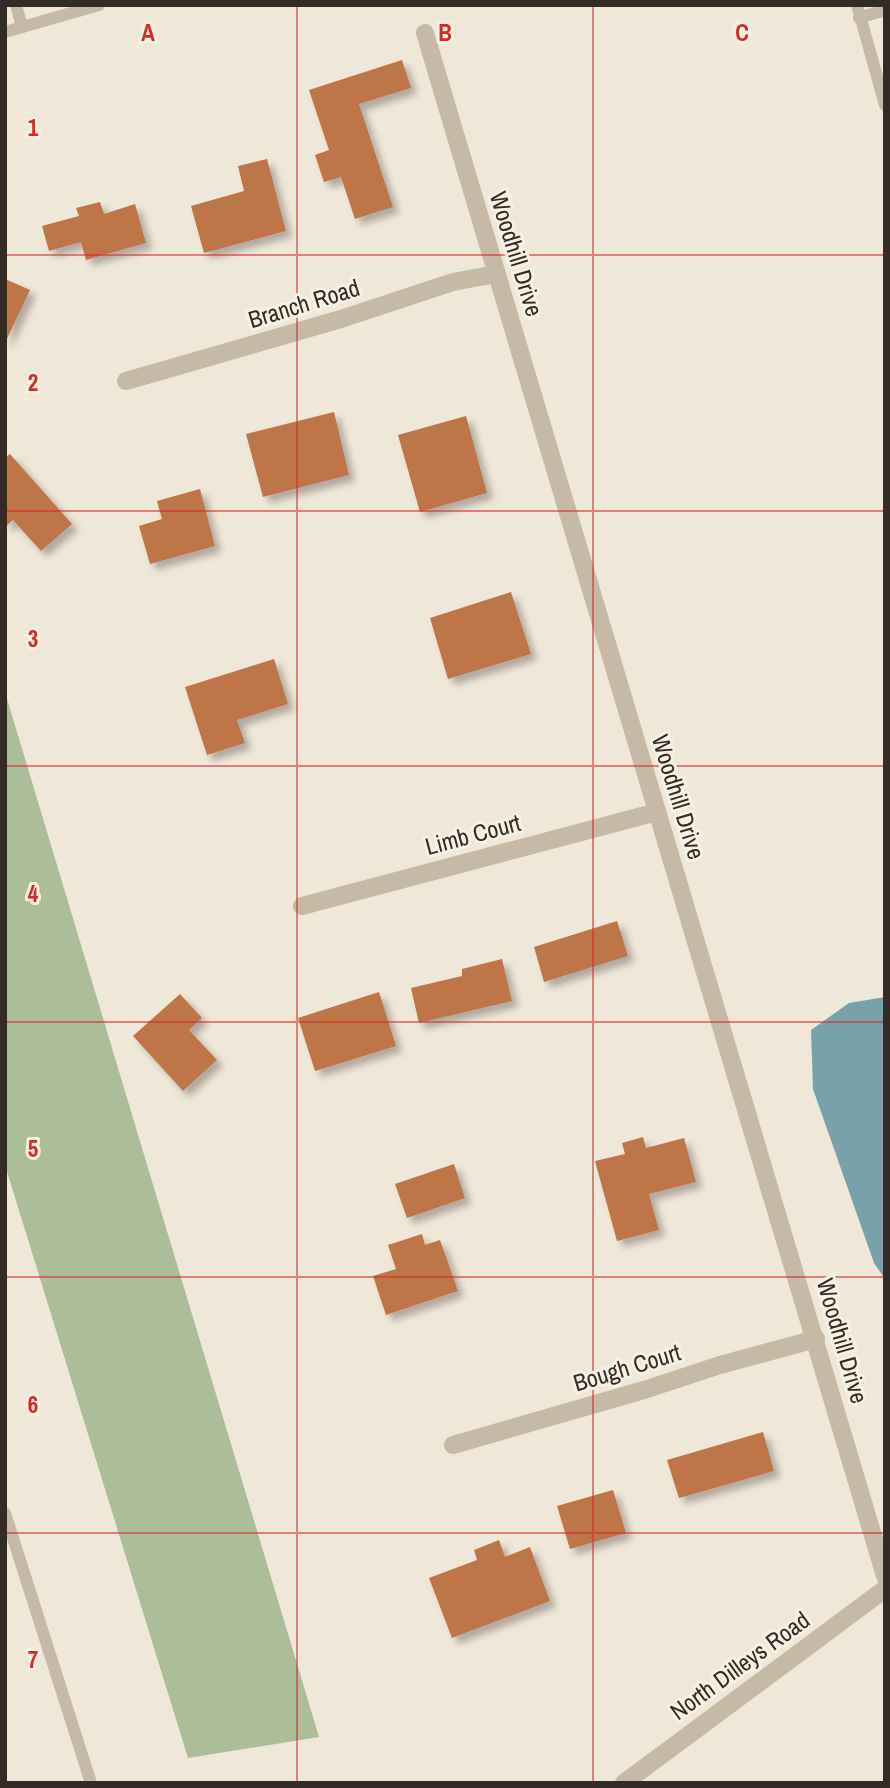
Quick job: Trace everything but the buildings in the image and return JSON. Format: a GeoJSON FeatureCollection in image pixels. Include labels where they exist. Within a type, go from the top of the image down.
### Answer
{"type":"FeatureCollection","features":[{"type":"Feature","properties":{"kind":"street","name":"Woodhill Drive"},"geometry":{"type":"LineString","coordinates":[[425,33],[885,1576]]}},
{"type":"Feature","properties":{"kind":"street","name":"Branch Road"},"geometry":{"type":"LineString","coordinates":[[126,381],[341,319],[453,282],[496,274]]}},
{"type":"Feature","properties":{"kind":"street","name":"Limb Court"},"geometry":{"type":"LineString","coordinates":[[302,906],[657,812]]}},
{"type":"Feature","properties":{"kind":"street","name":"Bough Court"},"geometry":{"type":"LineString","coordinates":[[453,1445],[816,1339]]}},
{"type":"Feature","properties":{"kind":"street","name":"North Dilleys Road"},"geometry":{"type":"LineString","coordinates":[[624,1783],[885,1590]]}},
{"type":"Feature","properties":{"kind":"lane"},"geometry":{"type":"LineString","coordinates":[[16,5],[22,27]]}},
{"type":"Feature","properties":{"kind":"lane"},"geometry":{"type":"LineString","coordinates":[[5,32],[99,5]]}},
{"type":"Feature","properties":{"kind":"lane"},"geometry":{"type":"LineString","coordinates":[[885,10],[858,12],[885,105]]}},
{"type":"Feature","properties":{"kind":"lane"},"geometry":{"type":"LineString","coordinates":[[5,1513],[91,1783]]}},
{"type":"Feature","properties":{"kind":"green space"},"geometry":{"type":"Polygon","coordinates":[[[5,692],[319,1737],[188,1758],[5,1165],[5,692]]]}},
{"type":"Feature","properties":{"kind":"water"},"geometry":{"type":"Polygon","coordinates":[[[885,997],[885,1279],[874,1263],[813,1089],[811,1030],[849,1003],[885,997]]]}}]}
